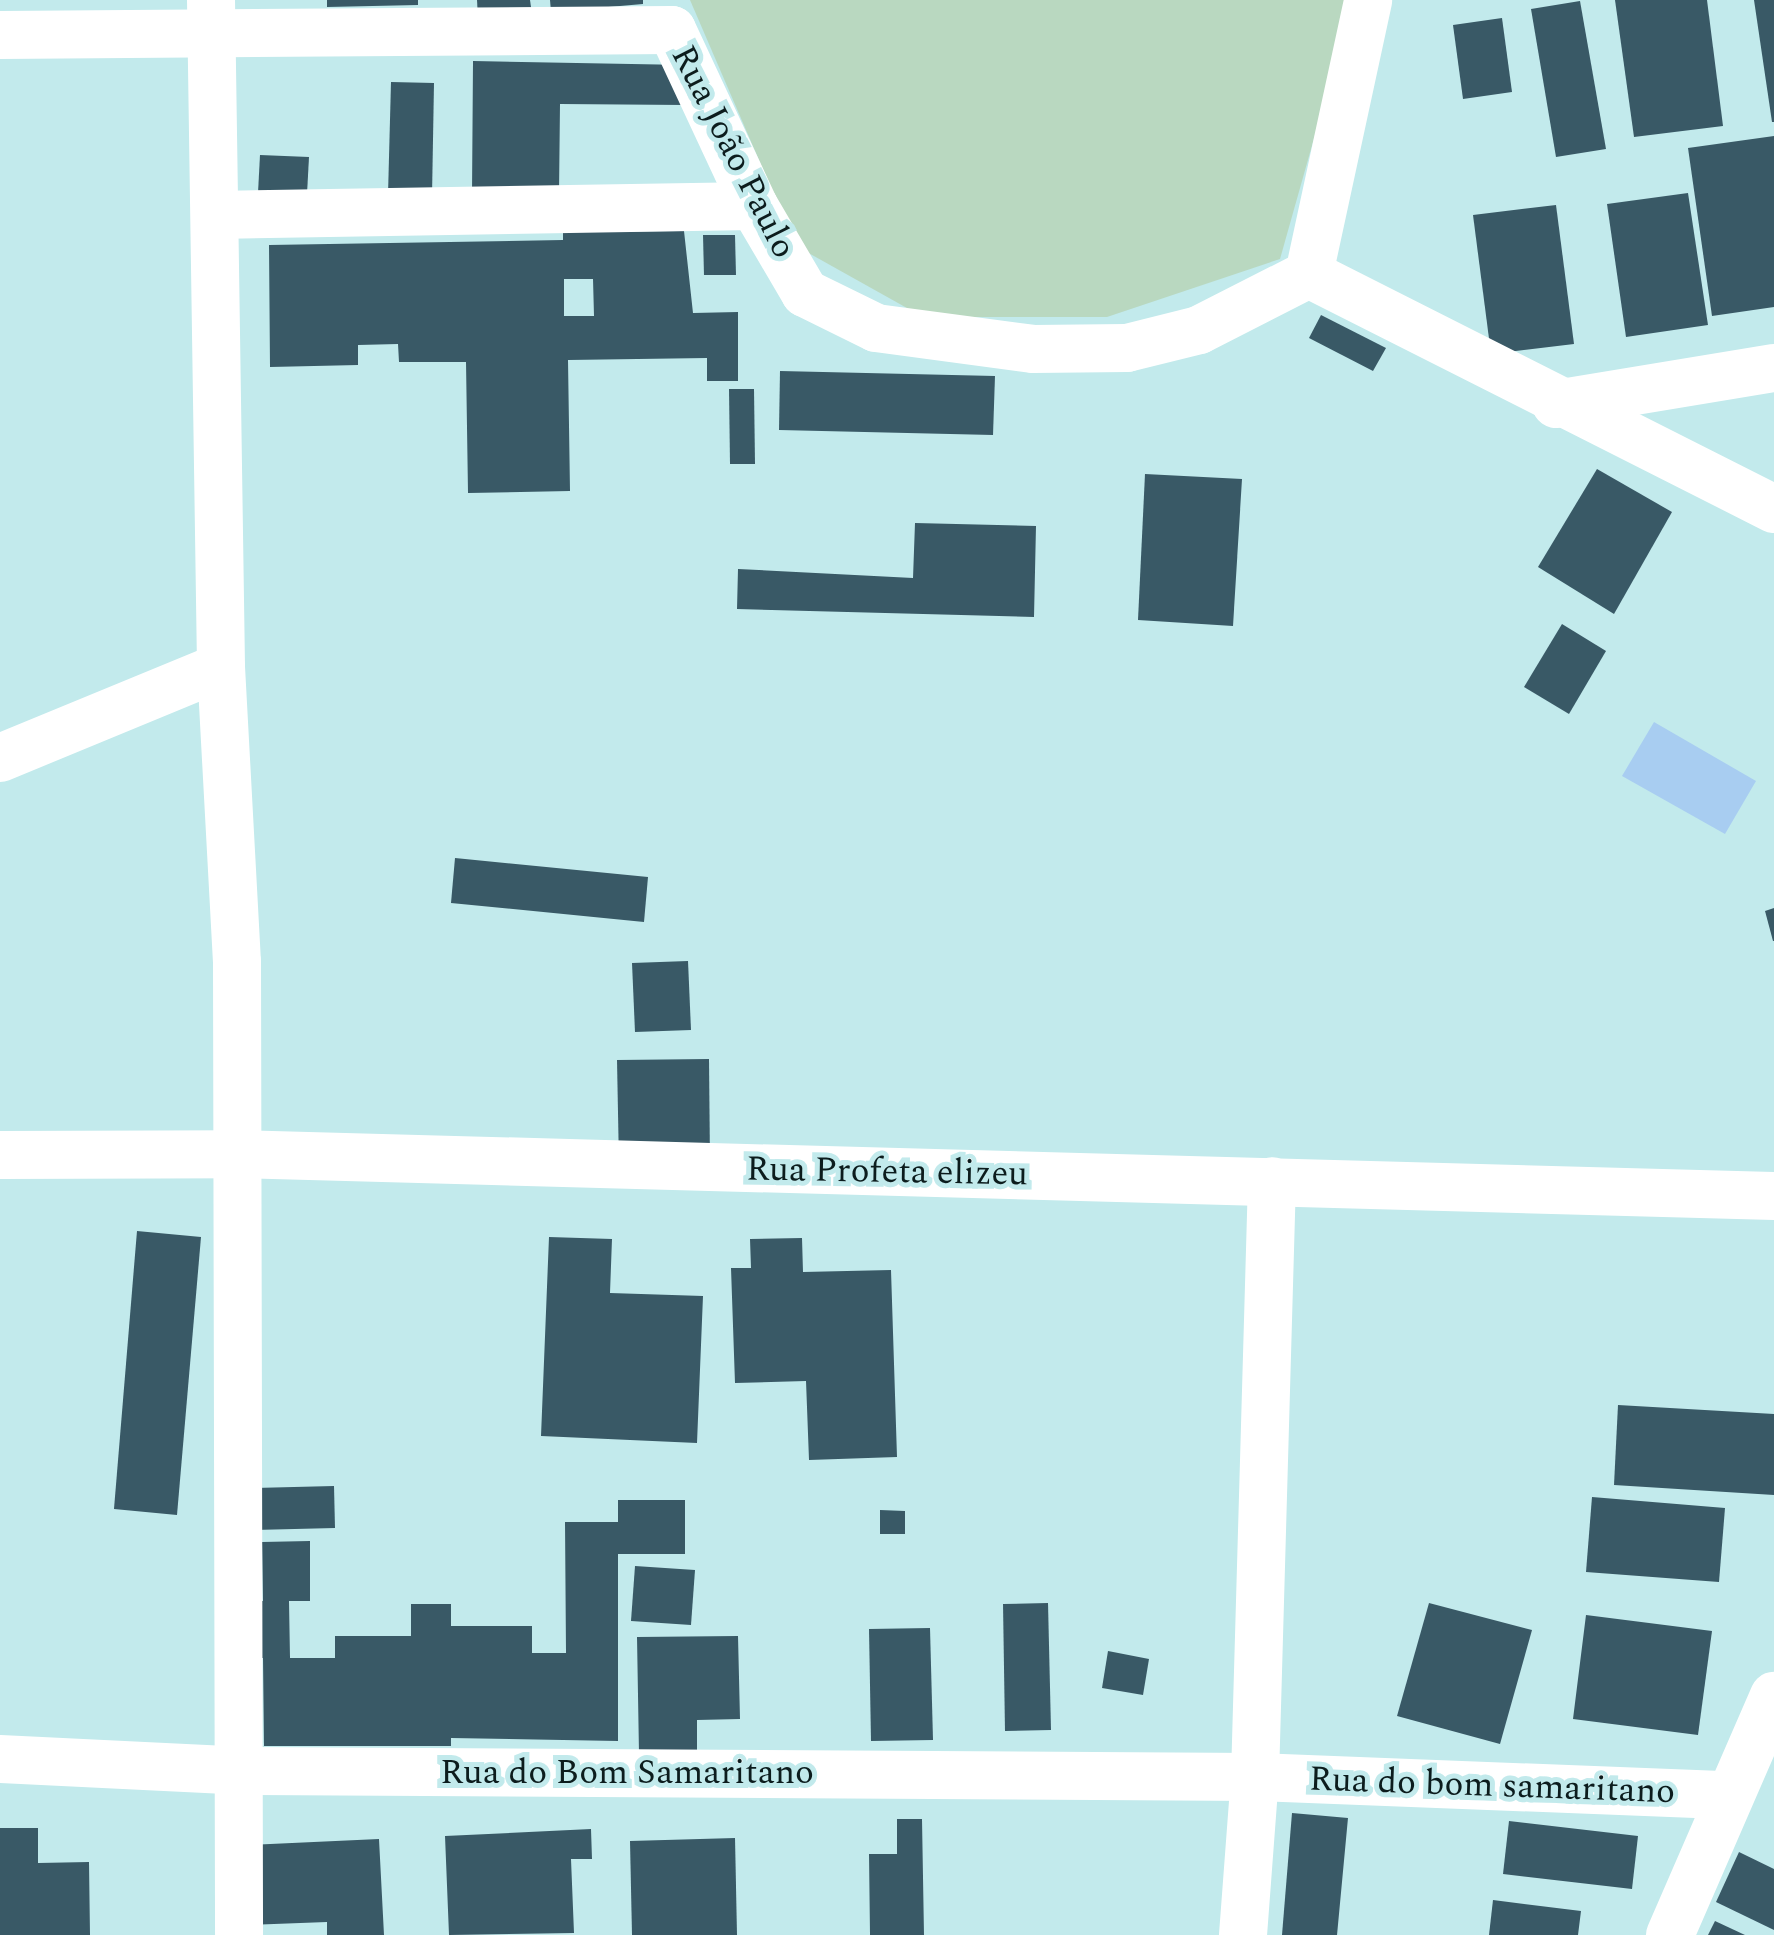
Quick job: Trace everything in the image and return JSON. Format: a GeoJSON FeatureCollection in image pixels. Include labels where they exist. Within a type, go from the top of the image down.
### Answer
{"type":"FeatureCollection","features":[{"type":"Feature","properties":{"kind":"street"},"geometry":{"type":"LineString","coordinates":[[1368,0],[1310,274],[1556,404],[1774,509]]}},
{"type":"Feature","properties":{"kind":"street"},"geometry":{"type":"LineString","coordinates":[[212,16],[221,667],[237,962],[242,1771],[239,1935]]}},
{"type":"Feature","properties":{"kind":"street","name":"Rua João Paulo"},"geometry":{"type":"LineString","coordinates":[[0,35],[212,16],[672,30],[754,206],[805,293],[876,328],[1033,350],[1128,348],[1199,330],[1310,274]]}},
{"type":"Feature","properties":{"kind":"street"},"geometry":{"type":"LineString","coordinates":[[215,216],[754,206]]}},
{"type":"Feature","properties":{"kind":"street"},"geometry":{"type":"LineString","coordinates":[[1556,404],[1774,368]]}},
{"type":"Feature","properties":{"kind":"street"},"geometry":{"type":"LineString","coordinates":[[0,758],[221,667]]}},
{"type":"Feature","properties":{"kind":"street","name":"Rua Profeta elizeu"},"geometry":{"type":"LineString","coordinates":[[0,1155],[239,1154],[1774,1196]]}},
{"type":"Feature","properties":{"kind":"street"},"geometry":{"type":"LineString","coordinates":[[1243,1935],[1255,1776],[1272,1181]]}},
{"type":"Feature","properties":{"kind":"street"},"geometry":{"type":"LineString","coordinates":[[1670,1935],[1774,1696]]}},
{"type":"Feature","properties":{"kind":"street","name":"Rua do Bom Samaritano"},"geometry":{"type":"LineString","coordinates":[[0,1759],[242,1771],[1255,1776]]}},
{"type":"Feature","properties":{"kind":"street","name":"Rua do bom samaritano"},"geometry":{"type":"LineString","coordinates":[[1255,1776],[1728,1795]]}},
{"type":"Feature","properties":{"kind":"green space"},"geometry":{"type":"Polygon","coordinates":[[[690,0],[1353,0],[1280,259],[1107,317],[923,317],[796,246],[690,0]]]}},
{"type":"Feature","properties":{"kind":"water"},"geometry":{"type":"Polygon","coordinates":[[[1654,722],[1756,781],[1725,834],[1622,776],[1654,722]]]}},
{"type":"Feature","properties":{"kind":"building"},"geometry":{"type":"Polygon","coordinates":[[[327,0],[418,0],[418,5],[327,7],[327,0]]]}},
{"type":"Feature","properties":{"kind":"building"},"geometry":{"type":"Polygon","coordinates":[[[477,0],[530,0],[532,14],[478,18],[477,0]]]}},
{"type":"Feature","properties":{"kind":"building"},"geometry":{"type":"Polygon","coordinates":[[[550,0],[643,0],[643,4],[551,12],[550,0]]]}},
{"type":"Feature","properties":{"kind":"building"},"geometry":{"type":"Polygon","coordinates":[[[1615,0],[1707,0],[1723,126],[1634,137],[1615,0]]]}},
{"type":"Feature","properties":{"kind":"building"},"geometry":{"type":"Polygon","coordinates":[[[1754,0],[1774,0],[1774,122],[1772,122],[1754,0]]]}},
{"type":"Feature","properties":{"kind":"building"},"geometry":{"type":"Polygon","coordinates":[[[1580,1],[1606,149],[1556,157],[1531,9],[1580,1]]]}},
{"type":"Feature","properties":{"kind":"building"},"geometry":{"type":"Polygon","coordinates":[[[1502,18],[1512,92],[1463,99],[1453,25],[1502,18]]]}},
{"type":"Feature","properties":{"kind":"building"},"geometry":{"type":"Polygon","coordinates":[[[473,61],[686,65],[685,105],[560,104],[559,194],[472,193],[473,61]]]}},
{"type":"Feature","properties":{"kind":"building"},"geometry":{"type":"Polygon","coordinates":[[[391,82],[434,83],[432,196],[388,195],[391,82]]]}},
{"type":"Feature","properties":{"kind":"building"},"geometry":{"type":"Polygon","coordinates":[[[1774,136],[1774,307],[1712,316],[1688,148],[1774,136]]]}},
{"type":"Feature","properties":{"kind":"building"},"geometry":{"type":"Polygon","coordinates":[[[260,155],[309,157],[307,194],[258,193],[260,155]]]}},
{"type":"Feature","properties":{"kind":"building"},"geometry":{"type":"Polygon","coordinates":[[[1688,193],[1708,325],[1626,337],[1607,204],[1688,193]]]}},
{"type":"Feature","properties":{"kind":"building"},"geometry":{"type":"Polygon","coordinates":[[[1556,205],[1574,344],[1491,354],[1473,215],[1556,205]]]}},
{"type":"Feature","properties":{"kind":"building"},"geometry":{"type":"Polygon","coordinates":[[[684,231],[693,313],[738,312],[738,381],[707,381],[707,358],[568,360],[570,491],[468,493],[466,362],[399,362],[398,344],[358,345],[358,365],[270,367],[269,245],[563,240],[563,232],[684,231]],[[564,279],[564,316],[594,316],[593,279],[564,279]]]}},
{"type":"Feature","properties":{"kind":"building"},"geometry":{"type":"Polygon","coordinates":[[[703,235],[735,235],[736,275],[704,275],[703,235]]]}},
{"type":"Feature","properties":{"kind":"building"},"geometry":{"type":"Polygon","coordinates":[[[1321,315],[1386,348],[1373,371],[1309,338],[1321,315]]]}},
{"type":"Feature","properties":{"kind":"building"},"geometry":{"type":"Polygon","coordinates":[[[780,371],[995,376],[993,435],[779,430],[780,371]]]}},
{"type":"Feature","properties":{"kind":"building"},"geometry":{"type":"Polygon","coordinates":[[[729,389],[754,389],[755,464],[730,464],[729,389]]]}},
{"type":"Feature","properties":{"kind":"building"},"geometry":{"type":"Polygon","coordinates":[[[1597,469],[1672,512],[1614,614],[1538,567],[1597,469]]]}},
{"type":"Feature","properties":{"kind":"building"},"geometry":{"type":"Polygon","coordinates":[[[1145,474],[1242,479],[1233,626],[1138,620],[1145,474]]]}},
{"type":"Feature","properties":{"kind":"building"},"geometry":{"type":"Polygon","coordinates":[[[915,523],[1036,526],[1034,617],[737,609],[738,569],[913,578],[915,523]]]}},
{"type":"Feature","properties":{"kind":"building"},"geometry":{"type":"Polygon","coordinates":[[[1562,624],[1606,651],[1569,714],[1524,687],[1562,624]]]}},
{"type":"Feature","properties":{"kind":"building"},"geometry":{"type":"Polygon","coordinates":[[[455,858],[648,877],[644,922],[451,903],[455,858]]]}},
{"type":"Feature","properties":{"kind":"building"},"geometry":{"type":"Polygon","coordinates":[[[1774,908],[1774,941],[1773,941],[1765,911],[1774,908]]]}},
{"type":"Feature","properties":{"kind":"building"},"geometry":{"type":"Polygon","coordinates":[[[688,961],[691,1030],[635,1032],[632,963],[688,961]]]}},
{"type":"Feature","properties":{"kind":"building"},"geometry":{"type":"Polygon","coordinates":[[[709,1059],[710,1164],[619,1165],[617,1060],[709,1059]]]}},
{"type":"Feature","properties":{"kind":"building"},"geometry":{"type":"Polygon","coordinates":[[[137,1231],[201,1237],[177,1515],[114,1509],[137,1231]]]}},
{"type":"Feature","properties":{"kind":"building"},"geometry":{"type":"Polygon","coordinates":[[[549,1237],[612,1239],[610,1293],[703,1296],[697,1443],[541,1436],[549,1237]]]}},
{"type":"Feature","properties":{"kind":"building"},"geometry":{"type":"Polygon","coordinates":[[[802,1238],[803,1272],[891,1270],[897,1457],[809,1460],[806,1381],[735,1383],[731,1268],[751,1268],[750,1239],[802,1238]]]}},
{"type":"Feature","properties":{"kind":"building"},"geometry":{"type":"Polygon","coordinates":[[[1618,1405],[1774,1414],[1774,1495],[1614,1485],[1618,1405]]]}},
{"type":"Feature","properties":{"kind":"building"},"geometry":{"type":"Polygon","coordinates":[[[334,1486],[335,1528],[253,1530],[251,1488],[334,1486]]]}},
{"type":"Feature","properties":{"kind":"building"},"geometry":{"type":"Polygon","coordinates":[[[1592,1497],[1725,1508],[1719,1582],[1586,1572],[1592,1497]]]}},
{"type":"Feature","properties":{"kind":"building"},"geometry":{"type":"Polygon","coordinates":[[[618,1500],[685,1500],[685,1554],[618,1554],[618,1741],[451,1738],[451,1746],[264,1746],[263,1658],[244,1658],[244,1601],[263,1601],[262,1542],[310,1541],[310,1601],[289,1601],[290,1658],[335,1658],[335,1636],[411,1636],[411,1604],[451,1604],[451,1626],[532,1626],[532,1653],[566,1653],[565,1522],[618,1522],[618,1500]]]}},
{"type":"Feature","properties":{"kind":"building"},"geometry":{"type":"Polygon","coordinates":[[[880,1510],[905,1511],[905,1534],[880,1534],[880,1510]]]}},
{"type":"Feature","properties":{"kind":"building"},"geometry":{"type":"Polygon","coordinates":[[[635,1566],[695,1570],[691,1625],[631,1621],[635,1566]]]}},
{"type":"Feature","properties":{"kind":"building"},"geometry":{"type":"Polygon","coordinates":[[[1048,1603],[1051,1730],[1005,1731],[1003,1604],[1048,1603]]]}},
{"type":"Feature","properties":{"kind":"building"},"geometry":{"type":"Polygon","coordinates":[[[1429,1603],[1532,1630],[1500,1744],[1397,1716],[1429,1603]]]}},
{"type":"Feature","properties":{"kind":"building"},"geometry":{"type":"Polygon","coordinates":[[[1586,1615],[1712,1631],[1698,1735],[1573,1719],[1586,1615]]]}},
{"type":"Feature","properties":{"kind":"building"},"geometry":{"type":"Polygon","coordinates":[[[930,1628],[933,1740],[871,1741],[869,1629],[930,1628]]]}},
{"type":"Feature","properties":{"kind":"building"},"geometry":{"type":"Polygon","coordinates":[[[738,1636],[740,1719],[697,1720],[697,1752],[639,1754],[637,1637],[738,1636]]]}},
{"type":"Feature","properties":{"kind":"building"},"geometry":{"type":"Polygon","coordinates":[[[1108,1651],[1149,1659],[1143,1695],[1102,1688],[1108,1651]]]}},
{"type":"Feature","properties":{"kind":"building"},"geometry":{"type":"Polygon","coordinates":[[[1292,1813],[1348,1818],[1337,1935],[1282,1935],[1292,1813]]]}},
{"type":"Feature","properties":{"kind":"building"},"geometry":{"type":"Polygon","coordinates":[[[897,1819],[922,1819],[924,1935],[870,1935],[869,1854],[897,1854],[897,1819]]]}},
{"type":"Feature","properties":{"kind":"building"},"geometry":{"type":"Polygon","coordinates":[[[1509,1821],[1638,1836],[1632,1889],[1503,1874],[1509,1821]]]}},
{"type":"Feature","properties":{"kind":"building"},"geometry":{"type":"Polygon","coordinates":[[[0,1828],[38,1828],[38,1863],[89,1862],[90,1935],[0,1935],[0,1828]]]}},
{"type":"Feature","properties":{"kind":"building"},"geometry":{"type":"Polygon","coordinates":[[[591,1829],[592,1859],[571,1859],[574,1933],[449,1935],[445,1836],[591,1829]]]}},
{"type":"Feature","properties":{"kind":"building"},"geometry":{"type":"Polygon","coordinates":[[[735,1838],[737,1935],[632,1935],[630,1841],[735,1838]]]}},
{"type":"Feature","properties":{"kind":"building"},"geometry":{"type":"Polygon","coordinates":[[[379,1839],[384,1935],[327,1935],[327,1922],[248,1925],[246,1845],[379,1839]]]}},
{"type":"Feature","properties":{"kind":"building"},"geometry":{"type":"Polygon","coordinates":[[[1739,1852],[1774,1869],[1774,1930],[1716,1902],[1739,1852]]]}},
{"type":"Feature","properties":{"kind":"building"},"geometry":{"type":"Polygon","coordinates":[[[1493,1900],[1581,1911],[1578,1935],[1489,1935],[1493,1900]]]}},
{"type":"Feature","properties":{"kind":"building"},"geometry":{"type":"Polygon","coordinates":[[[1715,1921],[1745,1935],[1708,1935],[1715,1921]]]}}]}
